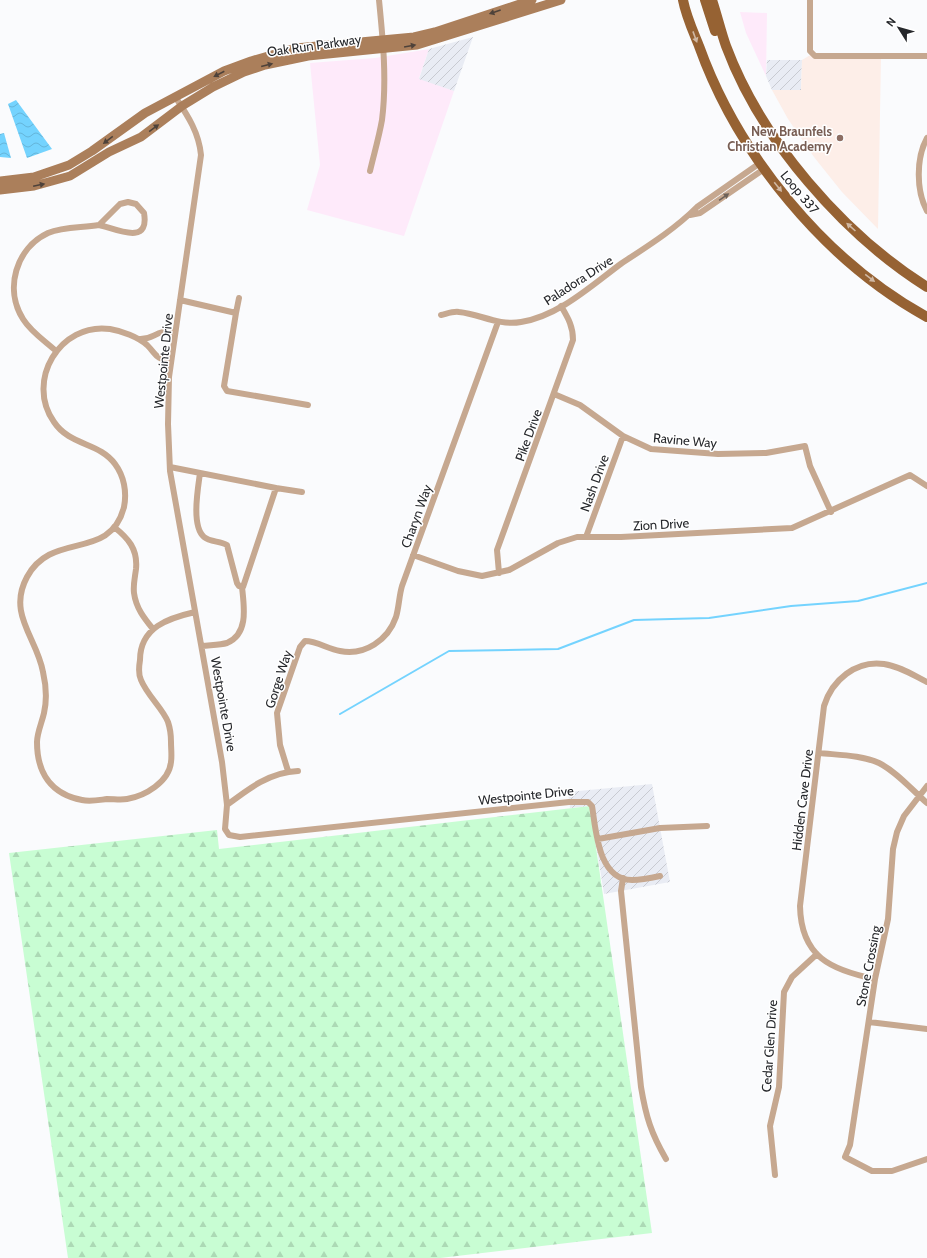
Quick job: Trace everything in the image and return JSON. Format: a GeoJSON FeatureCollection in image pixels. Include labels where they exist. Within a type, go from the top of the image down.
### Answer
{"type":"FeatureCollection","features":[{"type":"Feature","properties":{"kind":"main road","name":"Loop 337"},"geometry":{"type":"LineString","coordinates":[[683,0],[699,47],[718,94],[762,166],[807,221],[851,264],[885,290],[927,317]]}},
{"type":"Feature","properties":{"kind":"main road"},"geometry":{"type":"LineString","coordinates":[[705,0],[720,45],[744,96],[767,136],[787,164],[812,186]]}},
{"type":"Feature","properties":{"kind":"main road","name":"Loop 337"},"geometry":{"type":"LineString","coordinates":[[712,0],[726,46],[738,74],[768,128],[812,186],[851,227],[887,258],[927,287]]}},
{"type":"Feature","properties":{"kind":"street"},"geometry":{"type":"LineString","coordinates":[[370,171],[382,115],[384,49],[379,0]]}},
{"type":"Feature","properties":{"kind":"street","name":"Oak Run Parkway"},"geometry":{"type":"LineString","coordinates":[[0,181],[34,177],[69,165],[92,151],[135,119],[224,71],[251,60],[296,48],[414,37],[435,32],[532,0]]}},
{"type":"Feature","properties":{"kind":"street","name":"Oak Run Parkway"},"geometry":{"type":"LineString","coordinates":[[0,190],[34,186],[70,176],[141,137],[182,106],[229,79],[265,65],[308,56],[384,49],[431,42],[561,0]]}},
{"type":"Feature","properties":{"kind":"street"},"geometry":{"type":"LineString","coordinates":[[810,0],[810,49],[812,54],[817,56],[927,56]]}},
{"type":"Feature","properties":{"kind":"street","name":"Westpointe Drive"},"geometry":{"type":"LineString","coordinates":[[176,98],[196,132],[201,155],[171,360],[168,424],[170,467],[174,500],[196,612],[222,762],[227,805],[226,831],[229,835],[236,838],[569,802],[588,802],[592,806],[602,859],[623,878]]}},
{"type":"Feature","properties":{"kind":"street"},"geometry":{"type":"LineString","coordinates":[[927,138],[922,149],[920,182],[922,199],[927,211]]}},
{"type":"Feature","properties":{"kind":"street"},"geometry":{"type":"LineString","coordinates":[[915,147],[922,149]]}},
{"type":"Feature","properties":{"kind":"street","name":"Paladora Drive"},"geometry":{"type":"LineString","coordinates":[[441,315],[458,312],[498,322],[513,323],[531,320],[561,306],[690,215],[697,207],[762,166]]}},
{"type":"Feature","properties":{"kind":"street"},"geometry":{"type":"LineString","coordinates":[[56,351],[30,327],[20,314],[15,300],[14,287],[18,264],[30,246],[48,233],[66,228],[99,225],[125,234],[133,233],[143,226],[144,213],[136,204],[124,203],[117,207],[99,225]]}},
{"type":"Feature","properties":{"kind":"street"},"geometry":{"type":"LineString","coordinates":[[239,298],[224,386],[227,391],[308,405]]}},
{"type":"Feature","properties":{"kind":"street"},"geometry":{"type":"LineString","coordinates":[[180,300],[236,313]]}},
{"type":"Feature","properties":{"kind":"street","name":"Pike Drive"},"geometry":{"type":"LineString","coordinates":[[499,573],[497,550],[573,340],[573,330],[570,321],[561,306]]}},
{"type":"Feature","properties":{"kind":"street","name":"Charyn Way"},"geometry":{"type":"LineString","coordinates":[[305,641],[312,641],[332,649],[346,652],[362,650],[376,644],[383,638],[393,623],[402,586],[498,322]]}},
{"type":"Feature","properties":{"kind":"street"},"geometry":{"type":"LineString","coordinates":[[171,360],[157,357],[138,339],[118,331],[94,329],[73,336],[56,351],[49,362],[44,377],[43,394],[47,410],[60,430],[73,439],[100,450],[111,459],[118,469],[124,485],[125,499],[121,514],[114,526],[98,540],[88,544],[60,549],[42,558],[28,574],[21,593],[22,620],[38,654],[44,673],[45,709],[37,741],[41,772],[62,794],[84,801],[128,799],[153,789],[164,778],[172,765],[171,737],[168,721],[153,701],[139,677],[140,650],[153,629],[167,620],[196,612]]}},
{"type":"Feature","properties":{"kind":"street"},"geometry":{"type":"LineString","coordinates":[[138,339],[152,338],[161,332],[175,332]]}},
{"type":"Feature","properties":{"kind":"street"},"geometry":{"type":"LineString","coordinates":[[150,349],[152,338]]}},
{"type":"Feature","properties":{"kind":"street","name":"Ravine Way"},"geometry":{"type":"LineString","coordinates":[[554,394],[580,405],[623,436],[643,447],[657,450],[718,454],[766,453],[805,446],[810,466],[831,512]]}},
{"type":"Feature","properties":{"kind":"street","name":"Nash Drive"},"geometry":{"type":"LineString","coordinates":[[586,537],[623,436]]}},
{"type":"Feature","properties":{"kind":"street"},"geometry":{"type":"LineString","coordinates":[[170,467],[302,492]]}},
{"type":"Feature","properties":{"kind":"street"},"geometry":{"type":"LineString","coordinates":[[200,473],[196,505],[201,532],[207,538],[227,546],[237,583],[242,587]]}},
{"type":"Feature","properties":{"kind":"street","name":"Zion Drive"},"geometry":{"type":"LineString","coordinates":[[413,555],[451,569],[476,576],[499,573],[509,570],[529,560],[558,543],[577,537],[629,537],[792,528],[831,512],[910,475],[927,486]]}},
{"type":"Feature","properties":{"kind":"street"},"geometry":{"type":"LineString","coordinates":[[202,646],[226,643],[237,638],[239,635],[244,622],[242,587],[244,585],[276,488]]}},
{"type":"Feature","properties":{"kind":"street"},"geometry":{"type":"LineString","coordinates":[[114,526],[127,537],[134,549],[137,562],[134,586],[136,601],[142,614],[153,629]]}},
{"type":"Feature","properties":{"kind":"street","name":"Gorge Way"},"geometry":{"type":"LineString","coordinates":[[288,771],[280,745],[277,713],[300,647],[305,641]]}},
{"type":"Feature","properties":{"kind":"street","name":"Hidden Cave Drive"},"geometry":{"type":"LineString","coordinates":[[875,979],[840,970],[817,954],[802,928],[800,906],[824,706],[826,697],[834,685],[854,669],[874,664],[885,664],[895,667],[927,682]]}},
{"type":"Feature","properties":{"kind":"street"},"geometry":{"type":"LineString","coordinates":[[819,753],[858,758],[880,764],[888,768],[927,803]]}},
{"type":"Feature","properties":{"kind":"street"},"geometry":{"type":"LineString","coordinates":[[227,805],[258,783],[288,771],[298,771]]}},
{"type":"Feature","properties":{"kind":"street","name":"Stone Crossing"},"geometry":{"type":"LineString","coordinates":[[927,786],[918,795],[900,825],[893,849],[888,919],[875,979],[850,1145],[844,1157],[872,1171],[892,1171],[927,1159]]}},
{"type":"Feature","properties":{"kind":"street"},"geometry":{"type":"LineString","coordinates":[[598,839],[660,828],[707,826]]}},
{"type":"Feature","properties":{"kind":"street"},"geometry":{"type":"LineString","coordinates":[[660,876],[634,880],[623,878],[621,891],[643,1100],[652,1135],[666,1159]]}},
{"type":"Feature","properties":{"kind":"street","name":"Cedar Glen Drive"},"geometry":{"type":"LineString","coordinates":[[775,1175],[770,1126],[779,1087],[784,992],[792,977],[817,954]]}},
{"type":"Feature","properties":{"kind":"street"},"geometry":{"type":"LineString","coordinates":[[869,1022],[927,1029]]}},
{"type":"Feature","properties":{"kind":"shaded area"},"geometry":{"type":"Polygon","coordinates":[[[740,12],[767,13],[766,76],[746,33],[740,12]]]}},
{"type":"Feature","properties":{"kind":"shaded area"},"geometry":{"type":"Polygon","coordinates":[[[473,37],[454,91],[419,79],[429,49],[473,37]]]}},
{"type":"Feature","properties":{"kind":"shaded area"},"geometry":{"type":"Polygon","coordinates":[[[429,49],[419,78],[454,91],[404,236],[307,210],[320,165],[310,63],[375,58],[429,49]]]}},
{"type":"Feature","properties":{"kind":"shaded area","name":"New Braunfels Christian Academy"},"geometry":{"type":"Polygon","coordinates":[[[812,54],[881,56],[878,229],[842,192],[814,157],[788,119],[772,90],[801,90],[802,60],[812,54]]]}},
{"type":"Feature","properties":{"kind":"shaded area"},"geometry":{"type":"Polygon","coordinates":[[[767,60],[802,60],[801,91],[772,90],[766,76],[767,60]]]}},
{"type":"Feature","properties":{"kind":"shaded area"},"geometry":{"type":"Polygon","coordinates":[[[652,784],[670,882],[604,894],[590,806],[570,808],[568,792],[652,784]]]}},
{"type":"Feature","properties":{"kind":"green space"},"geometry":{"type":"Polygon","coordinates":[[[590,806],[652,1233],[440,1258],[68,1258],[9,853],[217,830],[219,849],[590,806]]]}},
{"type":"Feature","properties":{"kind":"water"},"geometry":{"type":"Polygon","coordinates":[[[16,100],[52,149],[27,158],[8,104],[16,100]]]}},
{"type":"Feature","properties":{"kind":"water"},"geometry":{"type":"Polygon","coordinates":[[[4,133],[11,158],[0,157],[0,134],[4,133]]]}},
{"type":"Feature","properties":{"kind":"waterway"},"geometry":{"type":"LineString","coordinates":[[340,714],[449,651],[558,649],[634,620],[709,618],[791,606],[858,601],[927,583]]}},
{"type":"Feature","properties":{"kind":"place","name":"New Braunfels Christian Academy"},"geometry":{"type":"Point","coordinates":[840,138]}}]}
